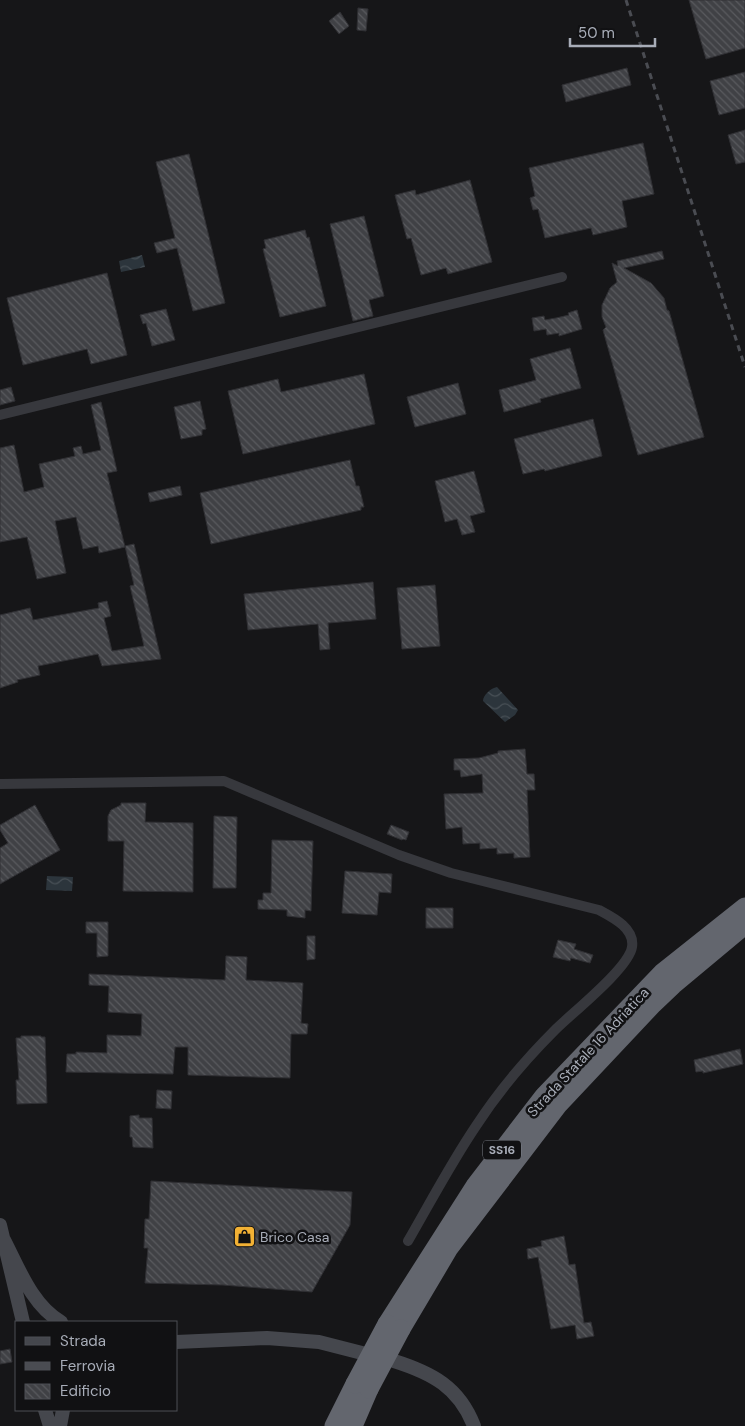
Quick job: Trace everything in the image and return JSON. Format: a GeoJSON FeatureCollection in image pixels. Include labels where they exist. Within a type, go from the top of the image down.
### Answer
{"type":"FeatureCollection","features":[{"type":"Feature","properties":{"kind":"highway","name":"Strada Statale 16 Adriatica"},"geometry":{"type":"LineString","coordinates":[[334,1426],[362,1387],[394,1326],[475,1186],[538,1104],[668,979],[718,938],[745,906]]}},
{"type":"Feature","properties":{"kind":"highway","name":"Strada Statale 16 Adriatica"},"geometry":{"type":"LineString","coordinates":[[718,938],[745,925]]}},
{"type":"Feature","properties":{"kind":"highway","name":"Strada Statale 16 Adriatica"},"geometry":{"type":"LineString","coordinates":[[353,1426],[362,1387]]}},
{"type":"Feature","properties":{"kind":"main road"},"geometry":{"type":"LineString","coordinates":[[0,1225],[23,1321]]}},
{"type":"Feature","properties":{"kind":"main road"},"geometry":{"type":"LineString","coordinates":[[4,1240],[27,1286],[40,1303],[60,1321]]}},
{"type":"Feature","properties":{"kind":"main road"},"geometry":{"type":"LineString","coordinates":[[178,1342],[267,1338],[319,1342],[362,1353]]}},
{"type":"Feature","properties":{"kind":"main road"},"geometry":{"type":"LineString","coordinates":[[394,1360],[419,1369],[443,1383],[459,1398],[469,1412],[474,1426]]}},
{"type":"Feature","properties":{"kind":"main road"},"geometry":{"type":"LineString","coordinates":[[45,1411],[50,1426]]}},
{"type":"Feature","properties":{"kind":"main road"},"geometry":{"type":"LineString","coordinates":[[60,1426],[64,1411]]}},
{"type":"Feature","properties":{"kind":"street"},"geometry":{"type":"LineString","coordinates":[[0,415],[562,277]]}},
{"type":"Feature","properties":{"kind":"street"},"geometry":{"type":"LineString","coordinates":[[0,784],[224,781],[398,855],[451,873],[599,910],[618,920],[629,933],[633,945],[630,957],[555,1030],[522,1066],[494,1101],[475,1127],[408,1241]]}},
{"type":"Feature","properties":{"kind":"water"},"geometry":{"type":"Polygon","coordinates":[[[142,255],[145,267],[121,272],[119,261],[142,255]]]}},
{"type":"Feature","properties":{"kind":"water"},"geometry":{"type":"Polygon","coordinates":[[[497,687],[518,710],[515,715],[505,722],[483,701],[484,696],[488,692],[497,687]]]}},
{"type":"Feature","properties":{"kind":"water"},"geometry":{"type":"Polygon","coordinates":[[[47,876],[73,877],[72,891],[46,890],[47,876]]]}},
{"type":"Feature","properties":{"kind":"building"},"geometry":{"type":"Polygon","coordinates":[[[689,0],[745,0],[745,48],[706,59],[689,0]]]}},
{"type":"Feature","properties":{"kind":"building"},"geometry":{"type":"Polygon","coordinates":[[[358,8],[368,9],[366,31],[357,30],[358,8]]]}},
{"type":"Feature","properties":{"kind":"building"},"geometry":{"type":"Polygon","coordinates":[[[340,12],[349,26],[339,34],[329,21],[340,12]]]}},
{"type":"Feature","properties":{"kind":"building"},"geometry":{"type":"Polygon","coordinates":[[[627,68],[631,85],[566,102],[562,85],[627,68]]]}},
{"type":"Feature","properties":{"kind":"building"},"geometry":{"type":"Polygon","coordinates":[[[745,72],[745,108],[719,115],[710,81],[745,72]]]}},
{"type":"Feature","properties":{"kind":"building"},"geometry":{"type":"Polygon","coordinates":[[[745,130],[745,162],[736,164],[728,135],[745,130]]]}},
{"type":"Feature","properties":{"kind":"building"},"geometry":{"type":"Polygon","coordinates":[[[643,143],[654,194],[622,201],[627,227],[593,235],[591,228],[545,238],[538,209],[533,210],[530,198],[535,196],[529,168],[643,143]]]}},
{"type":"Feature","properties":{"kind":"building"},"geometry":{"type":"Polygon","coordinates":[[[189,154],[225,303],[193,311],[177,248],[157,253],[154,243],[175,238],[156,162],[189,154]]]}},
{"type":"Feature","properties":{"kind":"building"},"geometry":{"type":"Polygon","coordinates":[[[470,180],[492,262],[448,274],[446,268],[421,275],[411,238],[407,239],[395,195],[415,190],[416,195],[470,180]]]}},
{"type":"Feature","properties":{"kind":"building"},"geometry":{"type":"Polygon","coordinates":[[[364,216],[384,296],[369,300],[373,316],[353,321],[330,224],[364,216]]]}},
{"type":"Feature","properties":{"kind":"building"},"geometry":{"type":"Polygon","coordinates":[[[305,230],[307,238],[309,237],[326,306],[280,317],[263,249],[266,248],[264,240],[305,230]]]}},
{"type":"Feature","properties":{"kind":"building"},"geometry":{"type":"Polygon","coordinates":[[[662,251],[664,259],[624,268],[651,283],[664,298],[704,437],[638,455],[603,330],[606,327],[602,317],[602,305],[610,288],[617,282],[612,263],[618,266],[617,261],[662,251]]]}},
{"type":"Feature","properties":{"kind":"building"},"geometry":{"type":"Polygon","coordinates":[[[107,273],[127,355],[91,364],[87,349],[23,365],[7,298],[107,273]]]}},
{"type":"Feature","properties":{"kind":"building"},"geometry":{"type":"Polygon","coordinates":[[[166,309],[175,340],[152,346],[146,323],[143,324],[140,315],[166,309]]]}},
{"type":"Feature","properties":{"kind":"building"},"geometry":{"type":"Polygon","coordinates":[[[577,310],[582,329],[559,336],[559,333],[547,335],[546,329],[534,331],[532,318],[544,316],[545,320],[569,315],[568,313],[577,310]]]}},
{"type":"Feature","properties":{"kind":"building"},"geometry":{"type":"Polygon","coordinates":[[[570,348],[581,388],[540,399],[541,402],[504,412],[499,390],[536,380],[530,359],[570,348]]]}},
{"type":"Feature","properties":{"kind":"building"},"geometry":{"type":"Polygon","coordinates":[[[364,374],[375,424],[243,454],[228,391],[278,379],[281,392],[364,374]]]}},
{"type":"Feature","properties":{"kind":"building"},"geometry":{"type":"Polygon","coordinates":[[[458,383],[466,414],[415,427],[407,397],[458,383]]]}},
{"type":"Feature","properties":{"kind":"building"},"geometry":{"type":"Polygon","coordinates":[[[11,387],[15,401],[0,405],[0,390],[11,387]]]}},
{"type":"Feature","properties":{"kind":"building"},"geometry":{"type":"Polygon","coordinates":[[[200,401],[206,429],[202,430],[202,435],[181,439],[174,407],[200,401]]]}},
{"type":"Feature","properties":{"kind":"building"},"geometry":{"type":"Polygon","coordinates":[[[101,402],[117,471],[107,473],[125,547],[99,553],[98,546],[83,549],[76,517],[55,521],[66,573],[37,579],[27,537],[0,542],[0,448],[14,445],[24,492],[44,487],[39,464],[75,456],[73,448],[81,446],[83,454],[101,450],[91,405],[101,402]]]}},
{"type":"Feature","properties":{"kind":"building"},"geometry":{"type":"Polygon","coordinates":[[[593,419],[602,456],[545,471],[544,469],[523,474],[514,439],[593,419]]]}},
{"type":"Feature","properties":{"kind":"building"},"geometry":{"type":"Polygon","coordinates":[[[350,460],[356,486],[359,486],[364,507],[361,507],[361,510],[211,544],[200,493],[350,460]]]}},
{"type":"Feature","properties":{"kind":"building"},"geometry":{"type":"Polygon","coordinates":[[[474,471],[485,512],[470,516],[475,532],[462,535],[457,519],[445,522],[435,481],[474,471]]]}},
{"type":"Feature","properties":{"kind":"building"},"geometry":{"type":"Polygon","coordinates":[[[180,486],[182,495],[150,502],[148,493],[180,486]]]}},
{"type":"Feature","properties":{"kind":"building"},"geometry":{"type":"Polygon","coordinates":[[[134,544],[161,659],[102,666],[98,654],[38,666],[40,675],[17,680],[18,682],[0,688],[0,615],[30,608],[33,620],[99,608],[98,603],[107,601],[111,616],[104,618],[112,651],[144,646],[130,586],[134,585],[125,546],[134,544]]]}},
{"type":"Feature","properties":{"kind":"building"},"geometry":{"type":"Polygon","coordinates":[[[373,582],[376,619],[328,623],[330,649],[320,650],[318,624],[248,630],[244,594],[373,582]]]}},
{"type":"Feature","properties":{"kind":"building"},"geometry":{"type":"Polygon","coordinates":[[[435,585],[440,646],[402,649],[397,588],[435,585]]]}},
{"type":"Feature","properties":{"kind":"building"},"geometry":{"type":"Polygon","coordinates":[[[525,749],[527,774],[534,774],[535,790],[527,790],[530,857],[514,858],[514,853],[497,854],[497,848],[480,849],[480,843],[463,844],[462,827],[446,829],[444,794],[483,793],[482,774],[461,777],[460,770],[454,770],[454,759],[479,758],[498,753],[498,751],[525,749]]]}},
{"type":"Feature","properties":{"kind":"building"},"geometry":{"type":"Polygon","coordinates":[[[121,803],[146,803],[145,822],[193,823],[193,892],[123,891],[124,841],[108,841],[108,816],[111,810],[121,805],[121,803]]]}},
{"type":"Feature","properties":{"kind":"building"},"geometry":{"type":"Polygon","coordinates":[[[35,805],[60,850],[0,884],[0,848],[8,843],[0,830],[0,825],[35,805]]]}},
{"type":"Feature","properties":{"kind":"building"},"geometry":{"type":"Polygon","coordinates":[[[214,816],[237,817],[236,888],[213,888],[214,816]]]}},
{"type":"Feature","properties":{"kind":"building"},"geometry":{"type":"Polygon","coordinates":[[[391,825],[409,832],[406,840],[387,834],[391,825]]]}},
{"type":"Feature","properties":{"kind":"building"},"geometry":{"type":"Polygon","coordinates":[[[272,840],[313,841],[311,911],[305,910],[305,918],[287,916],[287,910],[258,909],[258,900],[263,900],[263,893],[271,893],[272,840]]]}},
{"type":"Feature","properties":{"kind":"building"},"geometry":{"type":"Polygon","coordinates":[[[345,871],[392,874],[391,893],[379,892],[377,915],[342,913],[345,871]]]}},
{"type":"Feature","properties":{"kind":"building"},"geometry":{"type":"Polygon","coordinates":[[[426,908],[453,908],[453,928],[426,928],[426,908]]]}},
{"type":"Feature","properties":{"kind":"building"},"geometry":{"type":"Polygon","coordinates":[[[86,922],[108,922],[108,956],[97,957],[97,933],[86,933],[86,922]]]}},
{"type":"Feature","properties":{"kind":"building"},"geometry":{"type":"Polygon","coordinates":[[[307,936],[315,936],[315,959],[307,960],[307,936]]]}},
{"type":"Feature","properties":{"kind":"building"},"geometry":{"type":"Polygon","coordinates":[[[558,940],[576,944],[574,949],[593,955],[590,963],[571,958],[570,961],[553,957],[558,940]]]}},
{"type":"Feature","properties":{"kind":"building"},"geometry":{"type":"Polygon","coordinates":[[[226,956],[247,957],[246,980],[303,983],[301,1023],[308,1024],[307,1034],[291,1034],[290,1078],[188,1075],[188,1047],[175,1047],[173,1074],[66,1072],[67,1054],[76,1054],[76,1052],[107,1053],[107,1035],[141,1036],[142,1014],[108,1012],[109,986],[89,985],[89,974],[225,980],[226,956]]]}},
{"type":"Feature","properties":{"kind":"building"},"geometry":{"type":"Polygon","coordinates":[[[21,1036],[45,1037],[47,1103],[17,1104],[16,1080],[19,1080],[16,1038],[21,1038],[21,1036]]]}},
{"type":"Feature","properties":{"kind":"building"},"geometry":{"type":"Polygon","coordinates":[[[740,1049],[743,1064],[703,1073],[703,1071],[696,1072],[694,1060],[740,1049]]]}},
{"type":"Feature","properties":{"kind":"building"},"geometry":{"type":"Polygon","coordinates":[[[157,1090],[172,1091],[171,1109],[156,1108],[157,1090]]]}},
{"type":"Feature","properties":{"kind":"building"},"geometry":{"type":"Polygon","coordinates":[[[139,1115],[139,1118],[152,1118],[153,1148],[133,1147],[132,1137],[130,1137],[130,1116],[139,1115]]]}},
{"type":"Feature","properties":{"kind":"building","name":"Brico Casa"},"geometry":{"type":"Polygon","coordinates":[[[151,1181],[352,1192],[350,1225],[312,1292],[223,1285],[145,1283],[148,1248],[144,1248],[145,1219],[149,1219],[151,1181]]]}},
{"type":"Feature","properties":{"kind":"building"},"geometry":{"type":"Polygon","coordinates":[[[564,1236],[569,1265],[575,1264],[584,1323],[591,1322],[594,1336],[577,1339],[575,1325],[551,1329],[538,1257],[528,1259],[527,1249],[542,1246],[541,1241],[564,1236]]]}},
{"type":"Feature","properties":{"kind":"building"},"geometry":{"type":"Polygon","coordinates":[[[10,1349],[12,1362],[0,1364],[0,1351],[10,1349]]]}},
{"type":"Feature","properties":{"kind":"railway"},"geometry":{"type":"LineString","coordinates":[[626,0],[745,367]]}},
{"type":"Feature","properties":{"kind":"place","name":"Brico Casa"},"geometry":{"type":"Point","coordinates":[244,1237]}}]}
